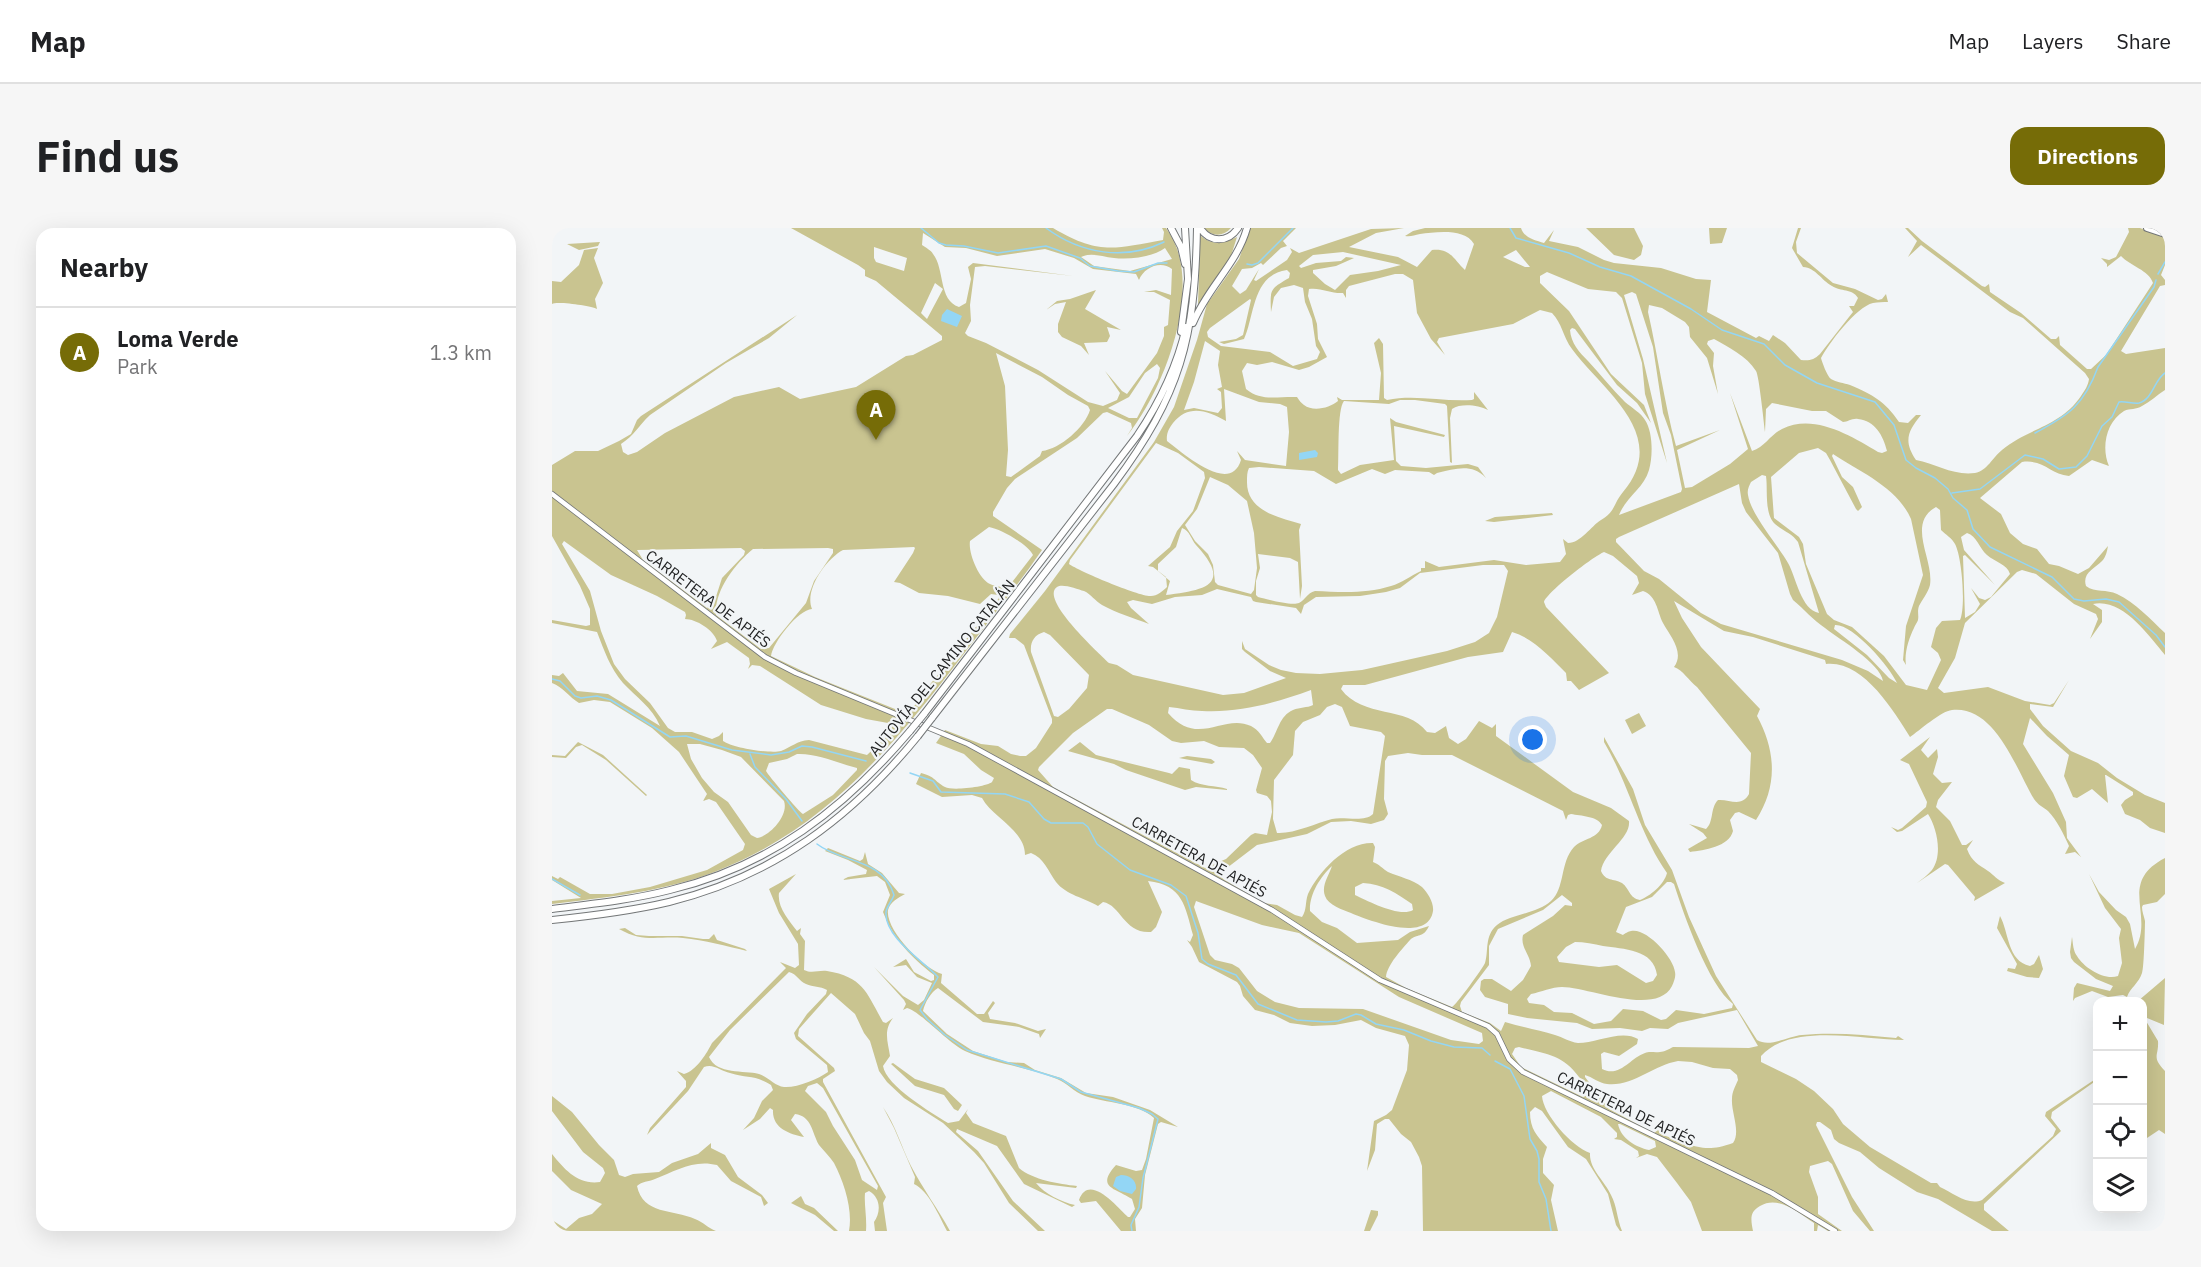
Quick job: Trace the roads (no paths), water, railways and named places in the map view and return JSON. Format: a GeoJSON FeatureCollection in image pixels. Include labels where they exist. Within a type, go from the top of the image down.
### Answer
{"type":"FeatureCollection","features":[{"type":"Feature","properties":{"kind":"highway"},"geometry":{"type":"LineString","coordinates":[[1171,228],[1183,254],[1188,286]]}},
{"type":"Feature","properties":{"kind":"highway"},"geometry":{"type":"LineString","coordinates":[[1120,460],[1148,414],[1168,372],[1181,334],[1188,286],[1185,228]]}},
{"type":"Feature","properties":{"kind":"highway"},"geometry":{"type":"LineString","coordinates":[[1197,228],[1207,236],[1218,240],[1230,236],[1238,228]]}},
{"type":"Feature","properties":{"kind":"highway"},"geometry":{"type":"LineString","coordinates":[[1185,339],[1197,228]]}},
{"type":"Feature","properties":{"kind":"highway"},"geometry":{"type":"LineString","coordinates":[[1232,260],[1243,228]]}},
{"type":"Feature","properties":{"kind":"highway"},"geometry":{"type":"LineString","coordinates":[[1185,339],[1200,306],[1239,250],[1247,228]]}},
{"type":"Feature","properties":{"kind":"highway"},"geometry":{"type":"LineString","coordinates":[[2147,228],[2165,234]]}},
{"type":"Feature","properties":{"kind":"highway","name":"AUTOVÍA DEL CAMINO CATALÁN"},"geometry":{"type":"LineString","coordinates":[[552,920],[607,914],[669,902],[730,883],[763,868],[800,846],[848,811],[889,771],[918,736],[1128,465],[1147,437],[1169,396],[1178,372],[1185,339]]}},
{"type":"Feature","properties":{"kind":"highway","name":"AUTOVÍA DEL CAMINO CATALÁN"},"geometry":{"type":"LineString","coordinates":[[552,909],[618,901],[672,890],[710,878],[763,855],[798,835],[839,805],[871,775],[924,714],[1120,460],[1161,397],[1185,339]]}},
{"type":"Feature","properties":{"kind":"street","name":"CARRETERA DE APIÉS"},"geometry":{"type":"LineString","coordinates":[[552,494],[765,657],[796,673],[968,744],[1272,910],[1380,980],[1488,1026],[1497,1034],[1515,1066],[1532,1077],[1772,1193],[1835,1231]]}},
{"type":"Feature","properties":{"kind":"water"},"geometry":{"type":"Polygon","coordinates":[[[947,309],[962,316],[957,327],[941,321],[947,309]]]}},
{"type":"Feature","properties":{"kind":"water"},"geometry":{"type":"Polygon","coordinates":[[[1315,450],[1318,453],[1317,457],[1299,460],[1299,453],[1315,450]]]}},
{"type":"Feature","properties":{"kind":"water"},"geometry":{"type":"Polygon","coordinates":[[[1121,1175],[1130,1177],[1134,1181],[1136,1189],[1132,1194],[1120,1191],[1113,1186],[1116,1177],[1121,1175]]]}},
{"type":"Feature","properties":{"kind":"waterway"},"geometry":{"type":"LineString","coordinates":[[921,228],[939,243],[946,245],[998,253],[1046,246],[1080,258],[1090,266],[1118,271],[1134,272],[1158,263],[1167,263]]}},
{"type":"Feature","properties":{"kind":"waterway"},"geometry":{"type":"LineString","coordinates":[[1046,228],[1074,244],[1104,252],[1134,251],[1164,242]]}},
{"type":"Feature","properties":{"kind":"waterway"},"geometry":{"type":"LineString","coordinates":[[1247,264],[1258,263],[1293,228]]}},
{"type":"Feature","properties":{"kind":"waterway"},"geometry":{"type":"LineString","coordinates":[[1510,228],[1516,238],[1569,253],[1600,267],[1631,276],[1691,309],[1722,330],[1764,344],[1785,365],[1817,383],[1875,402],[1894,425],[1906,460],[1948,489],[1953,498],[1967,510],[1973,529],[1990,547],[2052,577],[2074,599],[2084,601],[2106,599],[2119,602],[2156,635],[2165,647]]}},
{"type":"Feature","properties":{"kind":"waterway"},"geometry":{"type":"LineString","coordinates":[[2158,274],[2165,262]]}},
{"type":"Feature","properties":{"kind":"waterway"},"geometry":{"type":"LineString","coordinates":[[2035,433],[2066,414],[2081,400],[2098,367],[2154,287],[2156,280]]}},
{"type":"Feature","properties":{"kind":"waterway"},"geometry":{"type":"LineString","coordinates":[[1952,493],[1980,489],[2025,455],[2043,459],[2059,469],[2076,467],[2087,456],[2102,426],[2112,417],[2119,402],[2144,401],[2165,373]]}},
{"type":"Feature","properties":{"kind":"waterway"},"geometry":{"type":"LineString","coordinates":[[552,679],[560,681],[575,696],[581,698],[597,696],[611,700],[670,737],[686,736],[732,750],[771,755],[789,752],[802,746],[812,747],[866,761]]}},
{"type":"Feature","properties":{"kind":"waterway"},"geometry":{"type":"LineString","coordinates":[[750,754],[755,767],[786,799],[802,821]]}},
{"type":"Feature","properties":{"kind":"waterway"},"geometry":{"type":"LineString","coordinates":[[910,773],[933,781],[941,792],[1005,794],[1029,802],[1044,819],[1051,823],[1083,823],[1088,827],[1097,844],[1130,870],[1171,885],[1186,896],[1198,933],[1202,959],[1208,964],[1236,975],[1258,1004],[1297,1020],[1326,1022],[1338,1021],[1356,1014],[1361,1015],[1376,1024],[1404,1030],[1431,1041],[1454,1047],[1482,1048],[1490,1055]]}},
{"type":"Feature","properties":{"kind":"waterway"},"geometry":{"type":"LineString","coordinates":[[817,844],[871,868],[889,883],[894,895],[886,912],[887,921],[891,930],[906,948],[938,977],[920,1010],[945,1035],[967,1050],[1061,1079],[1081,1092],[1139,1108],[1158,1119],[1143,1178],[1139,1207],[1131,1225],[1132,1231]]}},
{"type":"Feature","properties":{"kind":"waterway"},"geometry":{"type":"LineString","coordinates":[[552,879],[580,895]]}},
{"type":"Feature","properties":{"kind":"waterway"},"geometry":{"type":"LineString","coordinates":[[1495,1061],[1510,1069],[1524,1096],[1530,1139],[1539,1159],[1539,1182],[1546,1199],[1551,1231]]}},
{"type":"Feature","properties":{"kind":"place","name":"Loma Verde"},"geometry":{"type":"Point","coordinates":[876,440]}}]}
